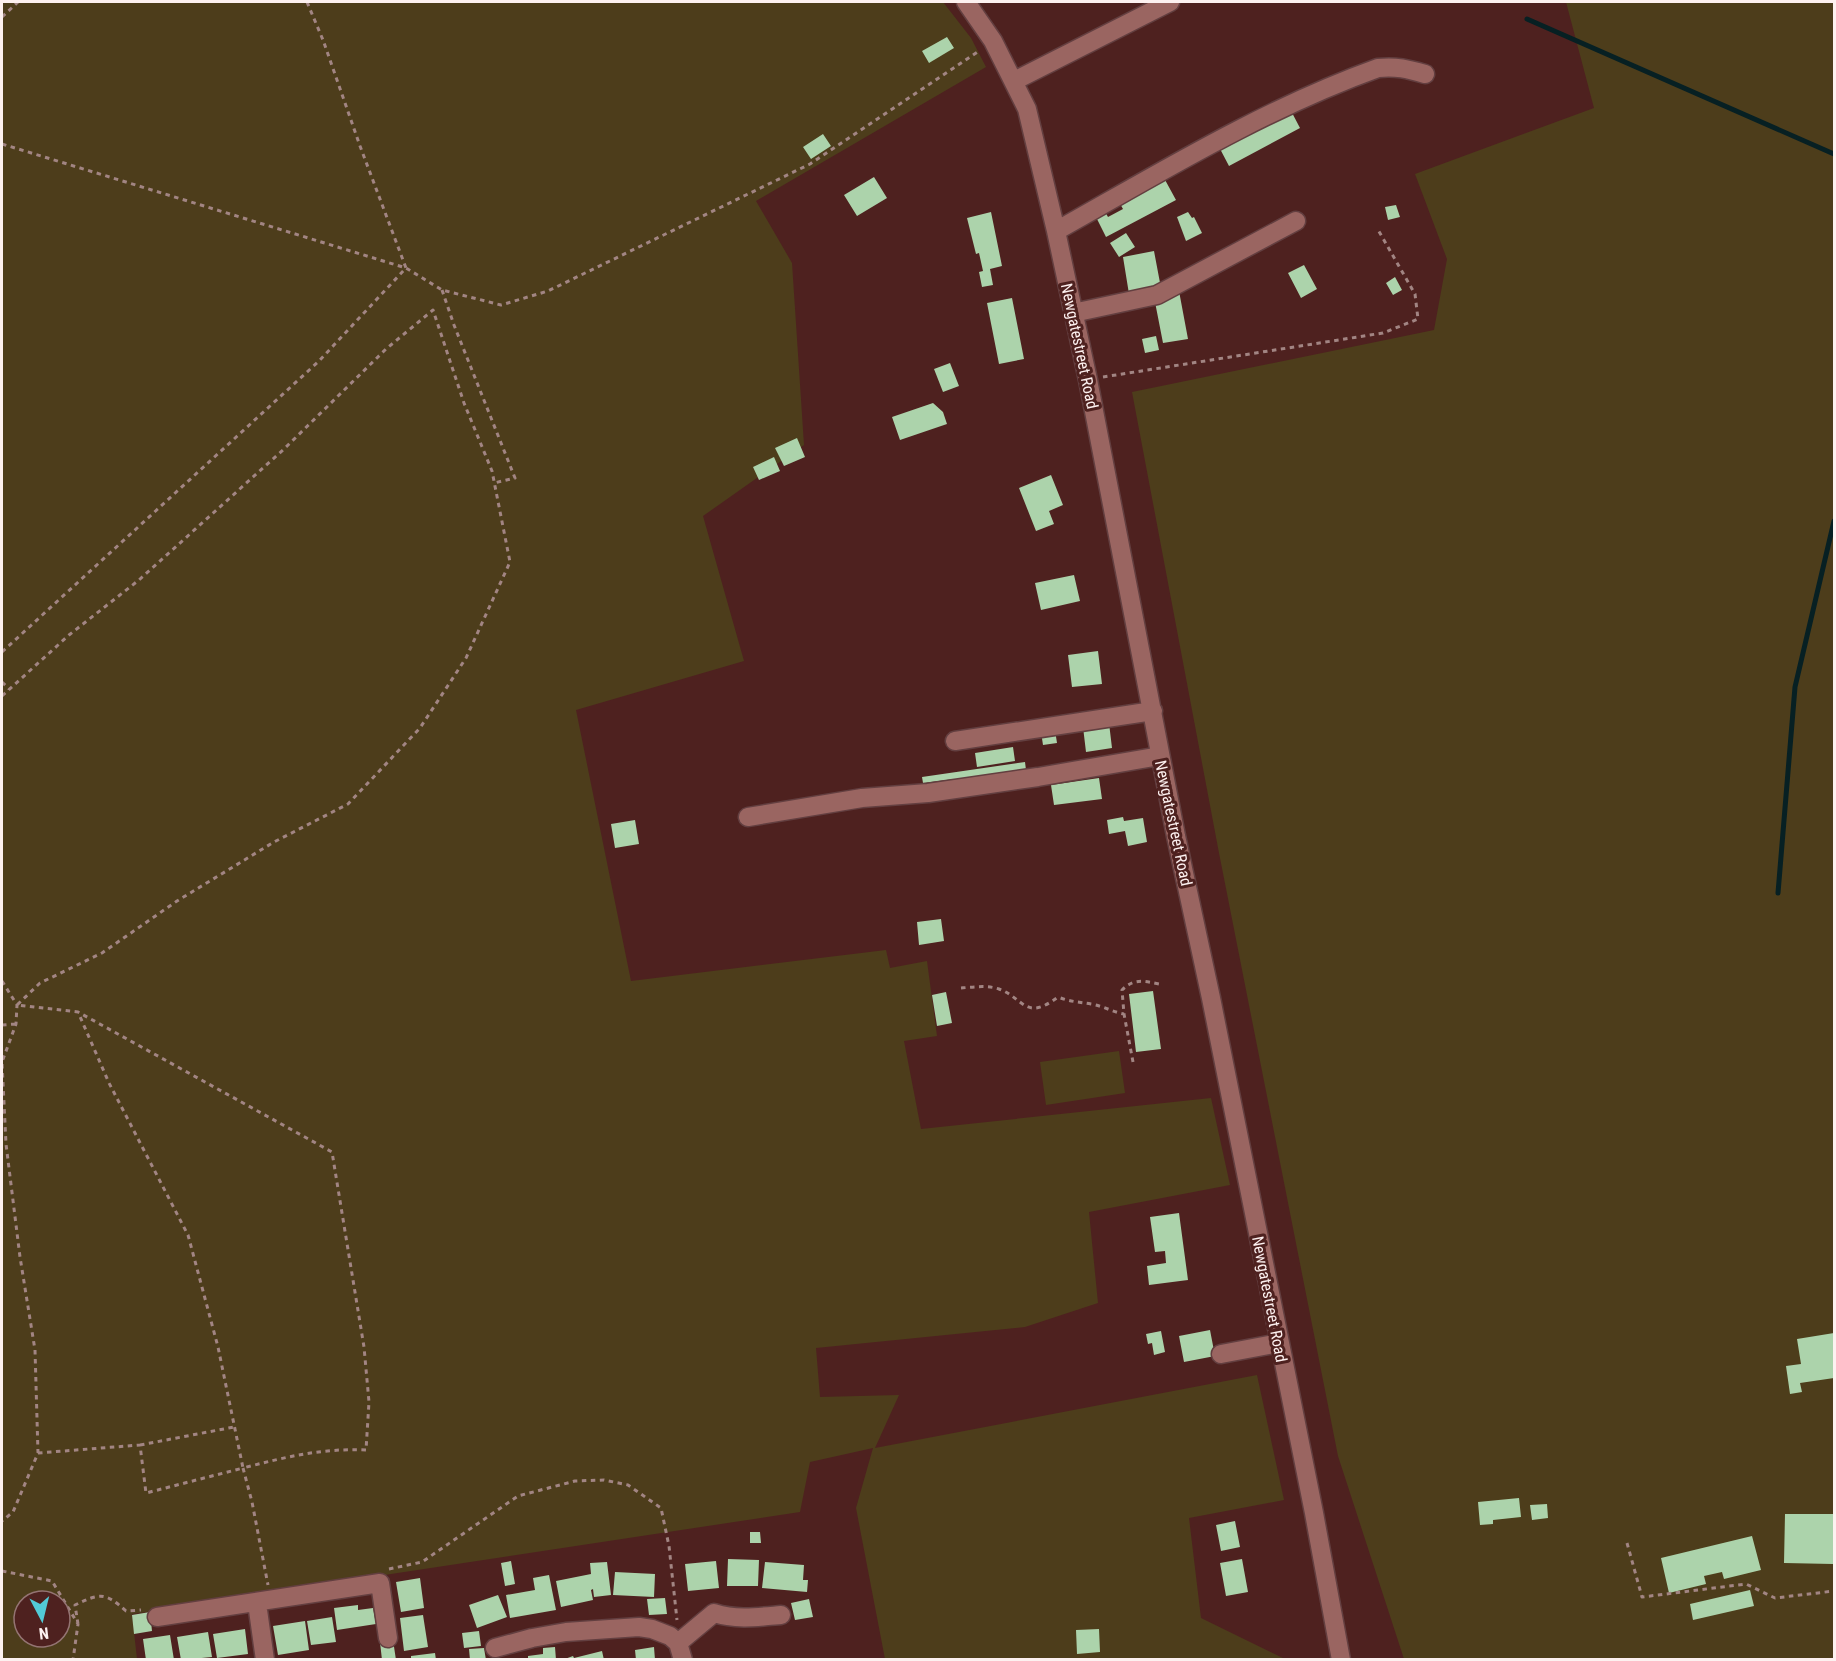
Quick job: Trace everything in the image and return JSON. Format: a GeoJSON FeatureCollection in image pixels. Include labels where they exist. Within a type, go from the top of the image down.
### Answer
{"type":"FeatureCollection","features":[{"type":"Feature","properties":{"kind":"street","name":"Newgatestreet Road"},"geometry":{"type":"LineString","coordinates":[[966,2],[993,41],[1027,109],[1056,231],[1088,380],[1160,756],[1211,998],[1341,1659]]}},
{"type":"Feature","properties":{"kind":"street"},"geometry":{"type":"LineString","coordinates":[[1014,81],[1170,2]]}},
{"type":"Feature","properties":{"kind":"street"},"geometry":{"type":"LineString","coordinates":[[1056,231],[1280,108],[1378,68],[1400,67],[1425,74]]}},
{"type":"Feature","properties":{"kind":"street"},"geometry":{"type":"LineString","coordinates":[[1073,313],[1157,295],[1296,221]]}},
{"type":"Feature","properties":{"kind":"street"},"geometry":{"type":"LineString","coordinates":[[956,741],[1153,711]]}},
{"type":"Feature","properties":{"kind":"street"},"geometry":{"type":"LineString","coordinates":[[748,817],[862,798],[928,793],[1027,779],[1160,756]]}},
{"type":"Feature","properties":{"kind":"street"},"geometry":{"type":"LineString","coordinates":[[1221,1354],[1279,1343]]}},
{"type":"Feature","properties":{"kind":"street"},"geometry":{"type":"LineString","coordinates":[[157,1617],[380,1583],[388,1638]]}},
{"type":"Feature","properties":{"kind":"street"},"geometry":{"type":"LineString","coordinates":[[257,1603],[265,1659]]}},
{"type":"Feature","properties":{"kind":"street"},"geometry":{"type":"LineString","coordinates":[[495,1648],[566,1632],[639,1627],[662,1632],[680,1651],[714,1613],[728,1617],[755,1618],[781,1615]]}},
{"type":"Feature","properties":{"kind":"path"},"geometry":{"type":"LineString","coordinates":[[2,17],[18,2]]}},
{"type":"Feature","properties":{"kind":"path"},"geometry":{"type":"LineString","coordinates":[[307,2],[406,268]]}},
{"type":"Feature","properties":{"kind":"path"},"geometry":{"type":"LineString","coordinates":[[2,144],[406,268],[442,290],[501,305],[548,291],[810,164],[993,41]]}},
{"type":"Feature","properties":{"kind":"path"},"geometry":{"type":"LineString","coordinates":[[1088,380],[1383,333],[1418,319],[1415,294],[1377,228]]}},
{"type":"Feature","properties":{"kind":"path"},"geometry":{"type":"LineString","coordinates":[[2,652],[319,361],[406,268]]}},
{"type":"Feature","properties":{"kind":"path"},"geometry":{"type":"LineString","coordinates":[[442,290],[515,478],[494,483]]}},
{"type":"Feature","properties":{"kind":"path"},"geometry":{"type":"LineString","coordinates":[[2,696],[69,635],[139,580],[284,449],[386,349],[433,310],[464,404],[492,471],[510,562],[466,658],[420,728],[348,804],[274,842],[177,901],[102,953],[40,983],[17,1005]]}},
{"type":"Feature","properties":{"kind":"path"},"geometry":{"type":"LineString","coordinates":[[2,682],[9,689]]}},
{"type":"Feature","properties":{"kind":"path"},"geometry":{"type":"LineString","coordinates":[[1133,1062],[1122,990],[1130,982],[1143,980],[1159,984]]}},
{"type":"Feature","properties":{"kind":"path"},"geometry":{"type":"LineString","coordinates":[[2,981],[17,1005],[16,1024],[2,1062],[6,1144],[20,1257],[35,1350],[38,1453],[13,1512],[2,1521]]}},
{"type":"Feature","properties":{"kind":"path"},"geometry":{"type":"LineString","coordinates":[[961,988],[990,987],[1002,990],[1024,1007],[1048,1005],[1058,998],[1092,1004],[1107,1011],[1124,1014]]}},
{"type":"Feature","properties":{"kind":"path"},"geometry":{"type":"LineString","coordinates":[[17,1005],[78,1012],[332,1152],[364,1347],[369,1402],[366,1450],[337,1449],[285,1457],[146,1493],[140,1445]]}},
{"type":"Feature","properties":{"kind":"path"},"geometry":{"type":"LineString","coordinates":[[78,1012],[109,1083],[188,1235],[218,1347],[268,1587],[276,1584]]}},
{"type":"Feature","properties":{"kind":"path"},"geometry":{"type":"LineString","coordinates":[[2,1025],[16,1024]]}},
{"type":"Feature","properties":{"kind":"path"},"geometry":{"type":"LineString","coordinates":[[38,1453],[140,1445],[234,1426]]}},
{"type":"Feature","properties":{"kind":"path"},"geometry":{"type":"LineString","coordinates":[[386,1570],[422,1562],[518,1496],[575,1481],[603,1480],[628,1485],[661,1508],[669,1546],[680,1651]]}},
{"type":"Feature","properties":{"kind":"path"},"geometry":{"type":"LineString","coordinates":[[1627,1543],[1642,1597],[1746,1584],[1775,1598],[1834,1591]]}},
{"type":"Feature","properties":{"kind":"path"},"geometry":{"type":"LineString","coordinates":[[2,1571],[52,1581],[78,1624],[73,1659]]}},
{"type":"Feature","properties":{"kind":"shaded area"},"geometry":{"type":"Polygon","coordinates":[[[2,2],[943,2],[971,38],[986,67],[756,201],[792,263],[804,445],[703,516],[744,661],[576,710],[631,981],[886,950],[890,968],[927,961],[937,1036],[904,1041],[921,1129],[1211,1098],[1230,1185],[1089,1212],[1098,1303],[1025,1327],[816,1348],[820,1397],[899,1395],[875,1448],[1257,1375],[1284,1500],[1189,1518],[1201,1618],[1285,1659],[885,1659],[856,1508],[873,1448],[810,1462],[800,1512],[391,1574],[258,1597],[132,1614],[137,1659],[2,1659],[2,2]]]}},
{"type":"Feature","properties":{"kind":"shaded area"},"geometry":{"type":"Polygon","coordinates":[[[1566,2],[1834,2],[1834,1659],[1404,1659],[1338,1456],[1219,853],[1132,392],[1434,330],[1447,259],[1415,174],[1594,108],[1566,2]]]}},
{"type":"Feature","properties":{"kind":"shaded area"},"geometry":{"type":"Polygon","coordinates":[[[1119,1051],[1125,1093],[1046,1105],[1040,1062],[1119,1051]]]}},
{"type":"Feature","properties":{"kind":"building"},"geometry":{"type":"Polygon","coordinates":[[[947,37],[954,48],[929,63],[922,51],[947,37]]]}},
{"type":"Feature","properties":{"kind":"building"},"geometry":{"type":"Polygon","coordinates":[[[1289,107],[1300,128],[1229,166],[1218,145],[1289,107]]]}},
{"type":"Feature","properties":{"kind":"building"},"geometry":{"type":"Polygon","coordinates":[[[823,134],[831,146],[811,159],[803,147],[823,134]]]}},
{"type":"Feature","properties":{"kind":"building"},"geometry":{"type":"Polygon","coordinates":[[[874,177],[887,198],[857,216],[844,195],[874,177]]]}},
{"type":"Feature","properties":{"kind":"building"},"geometry":{"type":"Polygon","coordinates":[[[1164,178],[1176,200],[1106,237],[1094,213],[1103,208],[1108,217],[1123,209],[1119,202],[1164,178]]]}},
{"type":"Feature","properties":{"kind":"building"},"geometry":{"type":"Polygon","coordinates":[[[1396,205],[1400,217],[1388,220],[1385,207],[1396,205]]]}},
{"type":"Feature","properties":{"kind":"building"},"geometry":{"type":"Polygon","coordinates":[[[991,212],[1002,266],[990,269],[993,285],[982,287],[979,272],[983,271],[967,218],[991,212]]]}},
{"type":"Feature","properties":{"kind":"building"},"geometry":{"type":"Polygon","coordinates":[[[1188,212],[1192,218],[1194,217],[1202,233],[1186,241],[1177,217],[1188,212]]]}},
{"type":"Feature","properties":{"kind":"building"},"geometry":{"type":"Polygon","coordinates":[[[1126,233],[1135,247],[1119,257],[1110,243],[1126,233]]]}},
{"type":"Feature","properties":{"kind":"building"},"geometry":{"type":"Polygon","coordinates":[[[1154,251],[1161,288],[1129,294],[1123,257],[1154,251]]]}},
{"type":"Feature","properties":{"kind":"building"},"geometry":{"type":"Polygon","coordinates":[[[1304,265],[1317,289],[1301,298],[1288,273],[1304,265]]]}},
{"type":"Feature","properties":{"kind":"building"},"geometry":{"type":"Polygon","coordinates":[[[1395,277],[1402,290],[1393,295],[1386,283],[1395,277]]]}},
{"type":"Feature","properties":{"kind":"building"},"geometry":{"type":"Polygon","coordinates":[[[1179,291],[1188,339],[1163,343],[1155,302],[1179,291]]]}},
{"type":"Feature","properties":{"kind":"building"},"geometry":{"type":"Polygon","coordinates":[[[1012,298],[1024,359],[999,364],[987,303],[1012,298]]]}},
{"type":"Feature","properties":{"kind":"building"},"geometry":{"type":"Polygon","coordinates":[[[1156,336],[1159,350],[1145,353],[1142,339],[1156,336]]]}},
{"type":"Feature","properties":{"kind":"building"},"geometry":{"type":"Polygon","coordinates":[[[950,363],[959,386],[943,392],[934,369],[950,363]]]}},
{"type":"Feature","properties":{"kind":"building"},"geometry":{"type":"Polygon","coordinates":[[[933,403],[943,412],[947,424],[900,440],[892,417],[933,403]]]}},
{"type":"Feature","properties":{"kind":"building"},"geometry":{"type":"Polygon","coordinates":[[[797,438],[805,457],[784,466],[775,448],[797,438]]]}},
{"type":"Feature","properties":{"kind":"building"},"geometry":{"type":"Polygon","coordinates":[[[774,457],[780,471],[759,480],[753,467],[774,457]]]}},
{"type":"Feature","properties":{"kind":"building"},"geometry":{"type":"Polygon","coordinates":[[[1051,475],[1063,505],[1049,511],[1054,524],[1036,531],[1019,488],[1051,475]]]}},
{"type":"Feature","properties":{"kind":"building"},"geometry":{"type":"Polygon","coordinates":[[[1074,575],[1080,601],[1041,610],[1035,583],[1074,575]]]}},
{"type":"Feature","properties":{"kind":"building"},"geometry":{"type":"Polygon","coordinates":[[[1098,651],[1102,684],[1072,687],[1068,655],[1098,651]]]}},
{"type":"Feature","properties":{"kind":"building"},"geometry":{"type":"Polygon","coordinates":[[[1109,723],[1112,748],[1086,752],[1083,727],[1109,723]]]}},
{"type":"Feature","properties":{"kind":"building"},"geometry":{"type":"Polygon","coordinates":[[[1055,730],[1057,743],[1043,745],[1041,732],[1055,730]]]}},
{"type":"Feature","properties":{"kind":"building"},"geometry":{"type":"Polygon","coordinates":[[[1013,747],[1015,761],[977,767],[975,753],[1013,747]]]}},
{"type":"Feature","properties":{"kind":"building"},"geometry":{"type":"Polygon","coordinates":[[[1025,762],[1026,770],[954,782],[954,779],[923,783],[922,777],[1025,762]]]}},
{"type":"Feature","properties":{"kind":"building"},"geometry":{"type":"Polygon","coordinates":[[[1099,778],[1102,799],[1054,805],[1051,785],[1099,778]]]}},
{"type":"Feature","properties":{"kind":"building"},"geometry":{"type":"Polygon","coordinates":[[[1123,817],[1124,821],[1143,818],[1147,842],[1128,846],[1125,831],[1109,834],[1107,820],[1123,817]]]}},
{"type":"Feature","properties":{"kind":"building"},"geometry":{"type":"Polygon","coordinates":[[[635,820],[639,844],[615,848],[611,824],[635,820]]]}},
{"type":"Feature","properties":{"kind":"building"},"geometry":{"type":"Polygon","coordinates":[[[941,919],[944,941],[919,945],[917,922],[941,919]]]}},
{"type":"Feature","properties":{"kind":"building"},"geometry":{"type":"Polygon","coordinates":[[[1153,991],[1161,1049],[1136,1052],[1129,994],[1153,991]]]}},
{"type":"Feature","properties":{"kind":"building"},"geometry":{"type":"Polygon","coordinates":[[[946,992],[952,1023],[937,1026],[932,995],[946,992]]]}},
{"type":"Feature","properties":{"kind":"building"},"geometry":{"type":"Polygon","coordinates":[[[1179,1213],[1188,1280],[1149,1285],[1147,1266],[1166,1263],[1165,1251],[1155,1252],[1150,1217],[1179,1213]]]}},
{"type":"Feature","properties":{"kind":"building"},"geometry":{"type":"Polygon","coordinates":[[[1210,1330],[1215,1356],[1184,1362],[1179,1336],[1210,1330]]]}},
{"type":"Feature","properties":{"kind":"building"},"geometry":{"type":"Polygon","coordinates":[[[1161,1331],[1165,1352],[1154,1355],[1152,1343],[1148,1344],[1146,1334],[1161,1331]]]}},
{"type":"Feature","properties":{"kind":"building"},"geometry":{"type":"Polygon","coordinates":[[[1834,1333],[1834,1378],[1800,1383],[1802,1392],[1790,1394],[1786,1366],[1801,1364],[1797,1339],[1834,1333]]]}},
{"type":"Feature","properties":{"kind":"building"},"geometry":{"type":"Polygon","coordinates":[[[1519,1498],[1521,1517],[1493,1520],[1493,1524],[1480,1525],[1478,1502],[1519,1498]]]}},
{"type":"Feature","properties":{"kind":"building"},"geometry":{"type":"Polygon","coordinates":[[[1547,1504],[1548,1518],[1532,1520],[1530,1505],[1547,1504]]]}},
{"type":"Feature","properties":{"kind":"building"},"geometry":{"type":"Polygon","coordinates":[[[1785,1514],[1833,1514],[1833,1564],[1784,1563],[1785,1514]]]}},
{"type":"Feature","properties":{"kind":"building"},"geometry":{"type":"Polygon","coordinates":[[[1235,1521],[1240,1547],[1221,1551],[1216,1525],[1235,1521]]]}},
{"type":"Feature","properties":{"kind":"building"},"geometry":{"type":"Polygon","coordinates":[[[750,1532],[760,1532],[761,1543],[750,1543],[750,1532]]]}},
{"type":"Feature","properties":{"kind":"building"},"geometry":{"type":"Polygon","coordinates":[[[1752,1536],[1761,1570],[1724,1579],[1722,1572],[1704,1576],[1706,1584],[1669,1593],[1661,1558],[1752,1536]]]}},
{"type":"Feature","properties":{"kind":"building"},"geometry":{"type":"Polygon","coordinates":[[[728,1559],[759,1560],[758,1586],[727,1586],[728,1559]]]}},
{"type":"Feature","properties":{"kind":"building"},"geometry":{"type":"Polygon","coordinates":[[[1242,1559],[1248,1592],[1226,1596],[1220,1563],[1242,1559]]]}},
{"type":"Feature","properties":{"kind":"building"},"geometry":{"type":"Polygon","coordinates":[[[511,1561],[515,1584],[505,1586],[501,1563],[511,1561]]]}},
{"type":"Feature","properties":{"kind":"building"},"geometry":{"type":"Polygon","coordinates":[[[716,1561],[719,1588],[688,1591],[685,1564],[716,1561]]]}},
{"type":"Feature","properties":{"kind":"building"},"geometry":{"type":"Polygon","coordinates":[[[607,1562],[611,1595],[594,1597],[593,1589],[591,1590],[593,1600],[561,1607],[556,1581],[591,1574],[590,1563],[607,1562]]]}},
{"type":"Feature","properties":{"kind":"building"},"geometry":{"type":"Polygon","coordinates":[[[765,1562],[804,1565],[803,1580],[808,1580],[807,1592],[762,1588],[765,1562]]]}},
{"type":"Feature","properties":{"kind":"building"},"geometry":{"type":"Polygon","coordinates":[[[615,1572],[655,1574],[654,1597],[613,1595],[615,1572]]]}},
{"type":"Feature","properties":{"kind":"building"},"geometry":{"type":"Polygon","coordinates":[[[549,1575],[556,1610],[510,1618],[506,1595],[535,1590],[533,1578],[549,1575]]]}},
{"type":"Feature","properties":{"kind":"building"},"geometry":{"type":"Polygon","coordinates":[[[420,1578],[424,1608],[401,1612],[396,1582],[420,1578]]]}},
{"type":"Feature","properties":{"kind":"building"},"geometry":{"type":"Polygon","coordinates":[[[1750,1590],[1754,1606],[1693,1620],[1690,1604],[1750,1590]]]}},
{"type":"Feature","properties":{"kind":"building"},"geometry":{"type":"Polygon","coordinates":[[[498,1595],[507,1617],[477,1628],[469,1605],[498,1595]]]}},
{"type":"Feature","properties":{"kind":"building"},"geometry":{"type":"Polygon","coordinates":[[[665,1598],[667,1614],[649,1615],[647,1599],[665,1598]]]}},
{"type":"Feature","properties":{"kind":"building"},"geometry":{"type":"Polygon","coordinates":[[[809,1599],[813,1617],[795,1620],[791,1603],[809,1599]]]}},
{"type":"Feature","properties":{"kind":"building"},"geometry":{"type":"Polygon","coordinates":[[[358,1605],[358,1610],[373,1608],[376,1624],[337,1630],[334,1608],[358,1605]]]}},
{"type":"Feature","properties":{"kind":"building"},"geometry":{"type":"Polygon","coordinates":[[[150,1612],[152,1631],[134,1634],[132,1615],[150,1612]]]}},
{"type":"Feature","properties":{"kind":"building"},"geometry":{"type":"Polygon","coordinates":[[[423,1615],[428,1647],[404,1651],[400,1618],[423,1615]]]}},
{"type":"Feature","properties":{"kind":"building"},"geometry":{"type":"Polygon","coordinates":[[[332,1617],[336,1642],[311,1645],[307,1621],[332,1617]]]}},
{"type":"Feature","properties":{"kind":"building"},"geometry":{"type":"Polygon","coordinates":[[[305,1621],[309,1650],[278,1655],[273,1626],[305,1621]]]}},
{"type":"Feature","properties":{"kind":"building"},"geometry":{"type":"Polygon","coordinates":[[[245,1629],[248,1654],[217,1658],[213,1634],[245,1629]]]}},
{"type":"Feature","properties":{"kind":"building"},"geometry":{"type":"Polygon","coordinates":[[[1099,1629],[1100,1652],[1077,1654],[1076,1630],[1099,1629]]]}},
{"type":"Feature","properties":{"kind":"building"},"geometry":{"type":"Polygon","coordinates":[[[479,1631],[481,1646],[464,1648],[462,1633],[479,1631]]]}},
{"type":"Feature","properties":{"kind":"building"},"geometry":{"type":"Polygon","coordinates":[[[208,1632],[212,1657],[181,1660],[177,1637],[208,1632]]]}},
{"type":"Feature","properties":{"kind":"building"},"geometry":{"type":"Polygon","coordinates":[[[170,1635],[174,1660],[146,1660],[143,1639],[170,1635]]]}},
{"type":"Feature","properties":{"kind":"building"},"geometry":{"type":"Polygon","coordinates":[[[393,1640],[396,1660],[382,1660],[380,1642],[393,1640]]]}},
{"type":"Feature","properties":{"kind":"building"},"geometry":{"type":"Polygon","coordinates":[[[555,1647],[556,1660],[528,1660],[528,1656],[543,1654],[543,1648],[555,1647]]]}},
{"type":"Feature","properties":{"kind":"building"},"geometry":{"type":"Polygon","coordinates":[[[654,1647],[655,1660],[636,1660],[635,1650],[654,1647]]]}},
{"type":"Feature","properties":{"kind":"building"},"geometry":{"type":"Polygon","coordinates":[[[484,1648],[486,1660],[470,1660],[469,1649],[484,1648]]]}},
{"type":"Feature","properties":{"kind":"building"},"geometry":{"type":"Polygon","coordinates":[[[602,1651],[604,1660],[562,1660],[573,1656],[574,1658],[602,1651]]]}},
{"type":"Feature","properties":{"kind":"building"},"geometry":{"type":"Polygon","coordinates":[[[435,1653],[436,1660],[411,1660],[411,1656],[435,1653]]]}},
{"type":"Feature","properties":{"kind":"waterway"},"geometry":{"type":"LineString","coordinates":[[1527,19],[1834,154]]}},
{"type":"Feature","properties":{"kind":"waterway"},"geometry":{"type":"LineString","coordinates":[[1778,893],[1795,687],[1834,521]]}}]}
